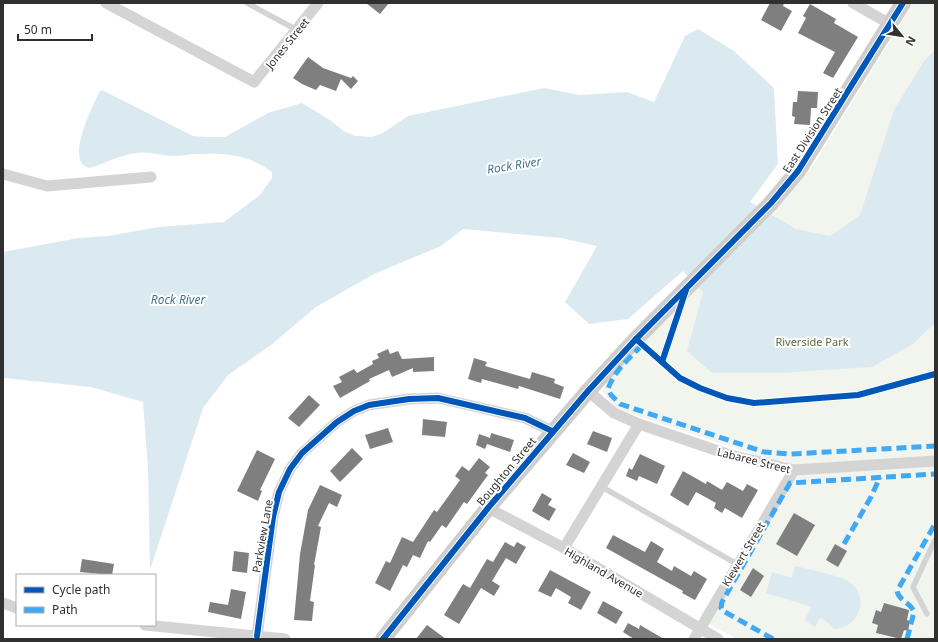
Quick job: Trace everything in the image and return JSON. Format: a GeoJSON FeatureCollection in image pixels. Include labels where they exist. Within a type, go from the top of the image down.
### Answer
{"type":"FeatureCollection","features":[{"type":"Feature","properties":{"kind":"street","name":"Jones Street"},"geometry":{"type":"LineString","coordinates":[[106,3],[254,82],[318,3]]}},
{"type":"Feature","properties":{"kind":"street"},"geometry":{"type":"LineString","coordinates":[[853,3],[890,24]]}},
{"type":"Feature","properties":{"kind":"street","name":"East Division Street"},"geometry":{"type":"LineString","coordinates":[[686,288],[770,202],[798,171],[814,148],[903,3]]}},
{"type":"Feature","properties":{"kind":"street"},"geometry":{"type":"LineString","coordinates":[[3,174],[47,186],[150,178]]}},
{"type":"Feature","properties":{"kind":"street","name":"Boughton Street"},"geometry":{"type":"LineString","coordinates":[[383,639],[552,431],[636,339],[686,288]]}},
{"type":"Feature","properties":{"kind":"street","name":"Labaree Street"},"geometry":{"type":"LineString","coordinates":[[588,391],[614,413],[639,424],[730,455],[794,470],[935,461]]}},
{"type":"Feature","properties":{"kind":"street","name":"Parkview Lane"},"geometry":{"type":"LineString","coordinates":[[256,636],[273,517],[279,492],[290,470],[302,453],[337,422],[354,411],[369,405],[409,399],[438,398],[525,418],[552,431]]}},
{"type":"Feature","properties":{"kind":"street"},"geometry":{"type":"LineString","coordinates":[[564,548],[639,424]]}},
{"type":"Feature","properties":{"kind":"street","name":"Kiewert Street"},"geometry":{"type":"LineString","coordinates":[[694,639],[794,470]]}},
{"type":"Feature","properties":{"kind":"street","name":"Highland Avenue"},"geometry":{"type":"LineString","coordinates":[[488,508],[564,548],[718,639]]}},
{"type":"Feature","properties":{"kind":"street"},"geometry":{"type":"LineString","coordinates":[[3,603],[16,608]]}},
{"type":"Feature","properties":{"kind":"street"},"geometry":{"type":"LineString","coordinates":[[155,626],[285,639]]}},
{"type":"Feature","properties":{"kind":"lane"},"geometry":{"type":"LineString","coordinates":[[247,3],[297,30]]}},
{"type":"Feature","properties":{"kind":"lane"},"geometry":{"type":"LineString","coordinates":[[602,487],[737,564]]}},
{"type":"Feature","properties":{"kind":"lane"},"geometry":{"type":"LineString","coordinates":[[927,614],[913,587],[935,540]]}},
{"type":"Feature","properties":{"kind":"green space","name":"Riverside Park"},"geometry":{"type":"Polygon","coordinates":[[[913,3],[935,3],[935,639],[737,639],[706,622],[788,481],[786,461],[771,460],[626,412],[615,407],[603,392],[604,381],[814,164],[913,3]]]}},
{"type":"Feature","properties":{"kind":"water","name":"Rock River"},"geometry":{"type":"Polygon","coordinates":[[[698,29],[734,51],[774,88],[778,164],[750,202],[796,229],[830,236],[860,215],[894,110],[924,61],[935,50],[935,323],[913,344],[872,367],[778,373],[712,373],[687,351],[703,292],[683,271],[628,319],[589,324],[565,302],[597,246],[561,238],[463,229],[441,246],[374,274],[316,307],[271,345],[228,375],[203,408],[150,570],[148,468],[143,402],[91,387],[3,378],[3,252],[78,238],[108,236],[159,227],[224,222],[260,195],[272,178],[272,172],[264,166],[237,156],[219,154],[172,156],[149,153],[130,154],[89,168],[82,163],[79,155],[82,133],[99,92],[102,90],[193,136],[225,137],[268,113],[302,103],[330,120],[345,132],[356,136],[371,137],[383,133],[408,116],[544,88],[580,95],[627,92],[654,102],[685,36],[698,29]]]}},
{"type":"Feature","properties":{"kind":"water"},"geometry":{"type":"Polygon","coordinates":[[[795,566],[833,575],[851,583],[857,589],[860,597],[860,609],[854,620],[841,628],[834,629],[825,620],[820,618],[815,627],[804,620],[812,607],[766,593],[772,572],[792,578],[795,566]]]}},
{"type":"Feature","properties":{"kind":"building"},"geometry":{"type":"Polygon","coordinates":[[[366,3],[389,3],[380,14],[366,3]]]}},
{"type":"Feature","properties":{"kind":"building"},"geometry":{"type":"Polygon","coordinates":[[[770,3],[784,3],[783,6],[792,11],[781,31],[761,20],[770,3]]]}},
{"type":"Feature","properties":{"kind":"building"},"geometry":{"type":"Polygon","coordinates":[[[810,4],[836,19],[834,23],[858,37],[833,78],[823,73],[835,52],[798,33],[806,18],[803,16],[810,4]]]}},
{"type":"Feature","properties":{"kind":"building"},"geometry":{"type":"Polygon","coordinates":[[[308,57],[323,68],[351,78],[353,76],[358,81],[351,89],[341,79],[336,91],[320,85],[316,90],[302,84],[293,78],[308,57]]]}},
{"type":"Feature","properties":{"kind":"building"},"geometry":{"type":"Polygon","coordinates":[[[798,91],[818,92],[817,108],[811,108],[810,125],[794,124],[795,117],[792,116],[793,102],[797,102],[798,91]]]}},
{"type":"Feature","properties":{"kind":"building"},"geometry":{"type":"Polygon","coordinates":[[[388,349],[390,354],[398,351],[402,359],[434,357],[434,371],[413,372],[413,368],[392,377],[389,370],[369,379],[370,381],[340,398],[333,386],[342,382],[339,377],[354,369],[357,373],[373,364],[372,361],[379,358],[377,354],[388,349]]]}},
{"type":"Feature","properties":{"kind":"building"},"geometry":{"type":"Polygon","coordinates":[[[474,358],[487,362],[485,366],[530,379],[532,372],[555,379],[554,383],[564,387],[560,399],[519,386],[518,389],[482,379],[481,383],[468,379],[474,358]]]}},
{"type":"Feature","properties":{"kind":"building"},"geometry":{"type":"Polygon","coordinates":[[[309,395],[320,405],[299,427],[288,418],[309,395]]]}},
{"type":"Feature","properties":{"kind":"building"},"geometry":{"type":"Polygon","coordinates":[[[423,419],[447,422],[445,437],[422,435],[423,419]]]}},
{"type":"Feature","properties":{"kind":"building"},"geometry":{"type":"Polygon","coordinates":[[[388,428],[393,442],[370,449],[365,435],[388,428]]]}},
{"type":"Feature","properties":{"kind":"building"},"geometry":{"type":"Polygon","coordinates":[[[593,431],[612,438],[607,452],[587,444],[593,431]]]}},
{"type":"Feature","properties":{"kind":"building"},"geometry":{"type":"Polygon","coordinates":[[[491,433],[514,440],[510,452],[487,444],[485,449],[476,445],[479,434],[490,438],[491,433]]]}},
{"type":"Feature","properties":{"kind":"building"},"geometry":{"type":"Polygon","coordinates":[[[352,448],[363,459],[340,482],[330,471],[352,448]]]}},
{"type":"Feature","properties":{"kind":"building"},"geometry":{"type":"Polygon","coordinates":[[[257,450],[275,459],[260,490],[262,491],[258,501],[237,491],[257,450]]]}},
{"type":"Feature","properties":{"kind":"building"},"geometry":{"type":"Polygon","coordinates":[[[573,453],[590,462],[584,473],[566,465],[573,453]]]}},
{"type":"Feature","properties":{"kind":"building"},"geometry":{"type":"Polygon","coordinates":[[[640,454],[665,466],[657,484],[639,476],[637,481],[626,476],[629,468],[632,470],[640,454]]]}},
{"type":"Feature","properties":{"kind":"building"},"geometry":{"type":"Polygon","coordinates":[[[479,458],[490,467],[485,473],[488,475],[467,504],[464,502],[446,528],[442,525],[430,542],[428,541],[420,558],[413,555],[407,567],[403,565],[390,591],[375,583],[386,561],[390,563],[402,537],[413,542],[434,510],[437,512],[460,480],[455,476],[462,466],[469,471],[479,458]]]}},
{"type":"Feature","properties":{"kind":"building"},"geometry":{"type":"Polygon","coordinates":[[[683,471],[706,484],[707,481],[722,490],[727,482],[743,491],[747,484],[758,490],[742,518],[725,508],[722,513],[714,508],[716,503],[696,492],[688,506],[670,495],[683,471]]]}},
{"type":"Feature","properties":{"kind":"building"},"geometry":{"type":"Polygon","coordinates":[[[320,485],[342,495],[337,507],[329,503],[318,526],[321,527],[314,565],[310,601],[314,602],[312,621],[294,620],[300,554],[308,510],[320,485]]]}},
{"type":"Feature","properties":{"kind":"building"},"geometry":{"type":"Polygon","coordinates":[[[542,493],[552,499],[548,505],[556,509],[549,521],[532,511],[542,493]]]}},
{"type":"Feature","properties":{"kind":"building"},"geometry":{"type":"Polygon","coordinates":[[[794,513],[815,525],[797,556],[776,544],[794,513]]]}},
{"type":"Feature","properties":{"kind":"building"},"geometry":{"type":"Polygon","coordinates":[[[613,535],[645,552],[651,541],[664,549],[657,562],[672,571],[674,566],[691,576],[694,571],[707,579],[695,600],[682,593],[683,591],[606,548],[613,535]]]}},
{"type":"Feature","properties":{"kind":"building"},"geometry":{"type":"Polygon","coordinates":[[[505,542],[514,547],[517,542],[526,547],[516,564],[506,558],[492,581],[500,586],[494,596],[481,588],[459,624],[444,615],[463,584],[470,588],[487,559],[493,562],[505,542]]]}},
{"type":"Feature","properties":{"kind":"building"},"geometry":{"type":"Polygon","coordinates":[[[835,544],[847,551],[838,567],[826,560],[835,544]]]}},
{"type":"Feature","properties":{"kind":"building"},"geometry":{"type":"Polygon","coordinates":[[[234,551],[249,553],[247,573],[232,571],[234,551]]]}},
{"type":"Feature","properties":{"kind":"building"},"geometry":{"type":"Polygon","coordinates":[[[82,559],[114,564],[112,574],[80,572],[82,559]]]}},
{"type":"Feature","properties":{"kind":"building"},"geometry":{"type":"Polygon","coordinates":[[[753,568],[764,576],[751,597],[740,590],[753,568]]]}},
{"type":"Feature","properties":{"kind":"building"},"geometry":{"type":"Polygon","coordinates":[[[550,570],[591,592],[581,610],[568,603],[571,597],[556,588],[551,597],[538,591],[550,570]]]}},
{"type":"Feature","properties":{"kind":"building"},"geometry":{"type":"Polygon","coordinates":[[[231,589],[246,592],[241,619],[208,612],[210,602],[228,605],[231,589]]]}},
{"type":"Feature","properties":{"kind":"building"},"geometry":{"type":"Polygon","coordinates":[[[603,601],[623,612],[616,624],[597,613],[603,601]]]}},
{"type":"Feature","properties":{"kind":"building"},"geometry":{"type":"Polygon","coordinates":[[[884,603],[909,610],[907,620],[910,621],[908,631],[904,630],[901,639],[876,633],[878,625],[872,623],[876,610],[881,612],[884,603]]]}},
{"type":"Feature","properties":{"kind":"building"},"geometry":{"type":"Polygon","coordinates":[[[628,623],[639,629],[640,625],[664,639],[634,639],[623,632],[628,623]]]}},
{"type":"Feature","properties":{"kind":"building"},"geometry":{"type":"Polygon","coordinates":[[[427,625],[446,639],[416,639],[427,625]]]}},
{"type":"Feature","properties":{"kind":"marked path"},"geometry":{"type":"LineString","coordinates":[[642,345],[614,376],[608,389],[611,395],[620,404],[764,452],[791,454],[935,446]]}},
{"type":"Feature","properties":{"kind":"marked path"},"geometry":{"type":"LineString","coordinates":[[773,639],[725,612],[721,608],[722,602],[790,483],[935,474]]}},
{"type":"Feature","properties":{"kind":"marked path"},"geometry":{"type":"LineString","coordinates":[[844,544],[871,497],[880,477]]}},
{"type":"Feature","properties":{"kind":"marked path"},"geometry":{"type":"LineString","coordinates":[[907,639],[914,612],[900,597],[897,591],[935,524]]}},
{"type":"Feature","properties":{"kind":"cycle path"},"geometry":{"type":"LineString","coordinates":[[383,639],[488,508],[588,391],[636,339],[771,203],[798,171],[903,3]]}},
{"type":"Feature","properties":{"kind":"cycle path"},"geometry":{"type":"LineString","coordinates":[[662,362],[686,290]]}},
{"type":"Feature","properties":{"kind":"cycle path"},"geometry":{"type":"LineString","coordinates":[[636,339],[680,378],[700,388],[727,398],[754,403],[858,395],[935,374]]}},
{"type":"Feature","properties":{"kind":"cycle path"},"geometry":{"type":"LineString","coordinates":[[257,636],[273,517],[279,492],[290,469],[302,453],[337,422],[354,411],[369,405],[409,399],[438,398],[525,418],[552,431]]}}]}
